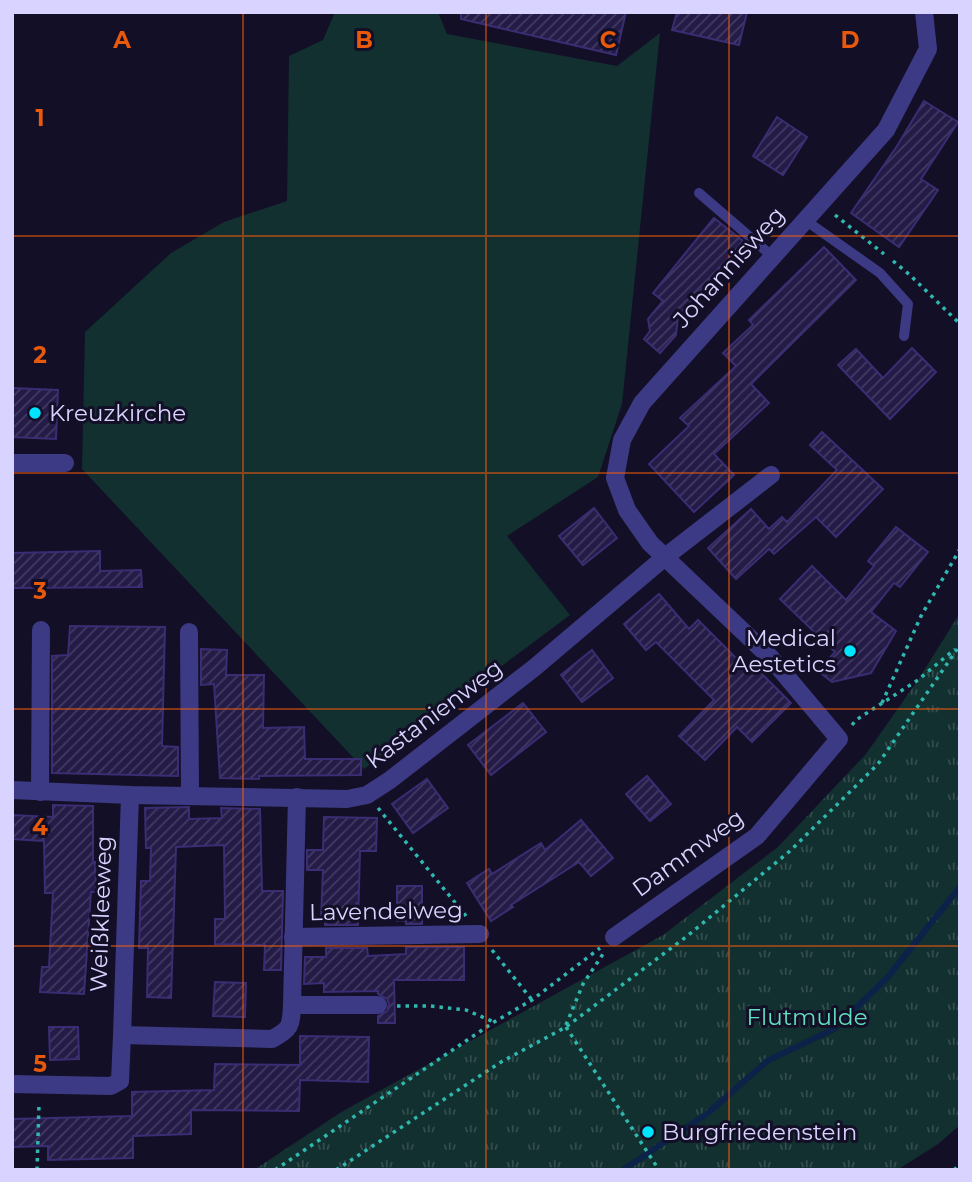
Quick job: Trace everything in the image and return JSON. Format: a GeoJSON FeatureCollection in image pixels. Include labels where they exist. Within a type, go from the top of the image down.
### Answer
{"type":"FeatureCollection","features":[{"type":"Feature","properties":{"kind":"street","name":"Johannisweg"},"geometry":{"type":"LineString","coordinates":[[839,739],[770,657],[650,543],[627,510],[615,478],[622,440],[642,403],[886,130],[928,49],[924,12]]}},
{"type":"Feature","properties":{"kind":"street"},"geometry":{"type":"LineString","coordinates":[[12,463],[65,463]]}},
{"type":"Feature","properties":{"kind":"street"},"geometry":{"type":"LineString","coordinates":[[665,557],[771,475]]}},
{"type":"Feature","properties":{"kind":"street","name":"Kastanienweg"},"geometry":{"type":"LineString","coordinates":[[12,790],[347,799],[367,794],[390,780],[534,668],[665,557]]}},
{"type":"Feature","properties":{"kind":"street"},"geometry":{"type":"LineString","coordinates":[[40,792],[41,630]]}},
{"type":"Feature","properties":{"kind":"street"},"geometry":{"type":"LineString","coordinates":[[189,632],[190,796]]}},
{"type":"Feature","properties":{"kind":"street","name":"Dammweg"},"geometry":{"type":"LineString","coordinates":[[614,937],[757,836],[839,739]]}},
{"type":"Feature","properties":{"kind":"street","name":"Weißkleeweg"},"geometry":{"type":"LineString","coordinates":[[122,1035],[130,795]]}},
{"type":"Feature","properties":{"kind":"street","name":"Lavendelweg"},"geometry":{"type":"LineString","coordinates":[[122,1035],[272,1039],[285,1032],[291,1024],[297,797]]}},
{"type":"Feature","properties":{"kind":"street","name":"Lavendelweg"},"geometry":{"type":"LineString","coordinates":[[293,937],[480,934]]}},
{"type":"Feature","properties":{"kind":"street"},"geometry":{"type":"LineString","coordinates":[[292,1005],[378,1005]]}},
{"type":"Feature","properties":{"kind":"street"},"geometry":{"type":"LineString","coordinates":[[12,1084],[111,1086],[120,1081],[122,1035]]}},
{"type":"Feature","properties":{"kind":"lane"},"geometry":{"type":"LineString","coordinates":[[699,193],[773,257]]}},
{"type":"Feature","properties":{"kind":"lane"},"geometry":{"type":"LineString","coordinates":[[805,220],[880,273],[908,303],[904,336]]}},
{"type":"Feature","properties":{"kind":"path"},"geometry":{"type":"LineString","coordinates":[[882,703],[921,616],[960,549]]}},
{"type":"Feature","properties":{"kind":"path"},"geometry":{"type":"LineString","coordinates":[[839,739],[856,720],[918,680],[960,646]]}},
{"type":"Feature","properties":{"kind":"path"},"geometry":{"type":"LineString","coordinates":[[336,1170],[501,1062],[566,1027],[686,937],[790,851],[878,764],[960,646]]}},
{"type":"Feature","properties":{"kind":"path"},"geometry":{"type":"LineString","coordinates":[[367,794],[532,1000]]}},
{"type":"Feature","properties":{"kind":"path"},"geometry":{"type":"LineString","coordinates":[[566,1027],[583,984],[614,937]]}},
{"type":"Feature","properties":{"kind":"path"},"geometry":{"type":"LineString","coordinates":[[275,1170],[494,1022],[532,1000],[614,937]]}},
{"type":"Feature","properties":{"kind":"path"},"geometry":{"type":"LineString","coordinates":[[378,1005],[466,1010],[494,1022]]}},
{"type":"Feature","properties":{"kind":"path"},"geometry":{"type":"LineString","coordinates":[[566,1027],[659,1170]]}},
{"type":"Feature","properties":{"kind":"path"},"geometry":{"type":"LineString","coordinates":[[37,1170],[39,1085]]}},
{"type":"Feature","properties":{"kind":"path"},"geometry":{"type":"LineString","coordinates":[[954,1170],[960,1164]]}},
{"type":"Feature","properties":{"kind":"green space"},"geometry":{"type":"Polygon","coordinates":[[[335,12],[438,12],[447,34],[617,66],[660,33],[622,404],[598,477],[507,536],[570,615],[364,769],[82,469],[85,332],[171,253],[224,222],[287,201],[289,56],[323,40],[335,12]]]}},
{"type":"Feature","properties":{"kind":"green space","name":"Flutmulde"},"geometry":{"type":"Polygon","coordinates":[[[960,613],[960,1125],[938,1144],[897,1170],[254,1170],[343,1111],[663,935],[778,847],[866,754],[918,680],[960,613]]]}},
{"type":"Feature","properties":{"kind":"building"},"geometry":{"type":"Polygon","coordinates":[[[461,12],[626,12],[616,55],[461,19],[461,12]]]}},
{"type":"Feature","properties":{"kind":"building"},"geometry":{"type":"Polygon","coordinates":[[[677,12],[747,12],[739,45],[672,30],[677,12]]]}},
{"type":"Feature","properties":{"kind":"building"},"geometry":{"type":"Polygon","coordinates":[[[924,101],[958,122],[921,179],[938,190],[899,247],[851,213],[924,101]]]}},
{"type":"Feature","properties":{"kind":"building"},"geometry":{"type":"Polygon","coordinates":[[[777,117],[807,137],[783,175],[753,156],[777,117]]]}},
{"type":"Feature","properties":{"kind":"building"},"geometry":{"type":"Polygon","coordinates":[[[714,218],[743,241],[678,316],[676,335],[660,353],[644,339],[650,331],[648,319],[663,301],[653,293],[714,218]]]}},
{"type":"Feature","properties":{"kind":"building"},"geometry":{"type":"Polygon","coordinates":[[[824,247],[856,280],[751,384],[769,403],[714,454],[734,475],[694,512],[649,464],[689,426],[680,418],[736,366],[723,353],[753,325],[749,320],[824,247]]]}},
{"type":"Feature","properties":{"kind":"building"},"geometry":{"type":"Polygon","coordinates":[[[912,348],[936,372],[890,419],[838,365],[856,349],[883,378],[912,348]]]}},
{"type":"Feature","properties":{"kind":"building","name":"Kreuzkirche"},"geometry":{"type":"Polygon","coordinates":[[[12,388],[58,390],[56,439],[12,437],[12,388]]]}},
{"type":"Feature","properties":{"kind":"building"},"geometry":{"type":"Polygon","coordinates":[[[822,432],[883,489],[836,537],[816,517],[774,554],[769,549],[736,579],[708,548],[751,509],[769,529],[782,517],[787,522],[837,470],[810,445],[822,432]]]}},
{"type":"Feature","properties":{"kind":"building"},"geometry":{"type":"Polygon","coordinates":[[[594,508],[617,538],[583,565],[559,536],[594,508]]]}},
{"type":"Feature","properties":{"kind":"building"},"geometry":{"type":"Polygon","coordinates":[[[896,527],[928,552],[900,587],[894,583],[871,612],[896,631],[871,673],[832,682],[818,671],[835,652],[780,599],[812,566],[846,600],[874,566],[868,561],[896,527]]]}},
{"type":"Feature","properties":{"kind":"building"},"geometry":{"type":"Polygon","coordinates":[[[100,551],[100,571],[141,570],[142,587],[12,588],[12,553],[100,551]]]}},
{"type":"Feature","properties":{"kind":"building"},"geometry":{"type":"Polygon","coordinates":[[[659,594],[689,629],[698,620],[751,673],[756,668],[791,703],[752,742],[737,727],[705,760],[679,736],[714,700],[656,642],[646,650],[624,624],[659,594]]]}},
{"type":"Feature","properties":{"kind":"building"},"geometry":{"type":"Polygon","coordinates":[[[70,626],[165,627],[162,746],[178,747],[178,776],[52,773],[52,656],[68,655],[70,626]]]}},
{"type":"Feature","properties":{"kind":"building"},"geometry":{"type":"Polygon","coordinates":[[[201,649],[227,650],[226,675],[264,675],[263,728],[304,727],[305,759],[361,759],[361,775],[220,778],[214,684],[201,685],[201,649]]]}},
{"type":"Feature","properties":{"kind":"building"},"geometry":{"type":"Polygon","coordinates":[[[592,650],[613,678],[582,702],[561,675],[592,650]]]}},
{"type":"Feature","properties":{"kind":"building"},"geometry":{"type":"Polygon","coordinates":[[[523,703],[546,732],[491,775],[468,745],[523,703]]]}},
{"type":"Feature","properties":{"kind":"building"},"geometry":{"type":"Polygon","coordinates":[[[647,776],[671,804],[650,821],[626,794],[647,776]]]}},
{"type":"Feature","properties":{"kind":"building"},"geometry":{"type":"Polygon","coordinates":[[[427,779],[448,808],[413,833],[392,804],[427,779]]]}},
{"type":"Feature","properties":{"kind":"building"},"geometry":{"type":"Polygon","coordinates":[[[53,805],[93,806],[96,892],[91,892],[84,994],[40,992],[42,967],[49,967],[53,893],[45,893],[44,841],[12,839],[12,815],[53,817],[53,805]]]}},
{"type":"Feature","properties":{"kind":"building"},"geometry":{"type":"Polygon","coordinates":[[[189,807],[189,819],[222,818],[221,808],[260,809],[262,891],[283,891],[281,970],[264,970],[265,945],[215,944],[215,919],[225,919],[224,845],[176,847],[171,998],[147,997],[148,948],[139,948],[141,881],[150,881],[151,848],[146,848],[145,808],[189,807]]]}},
{"type":"Feature","properties":{"kind":"building"},"geometry":{"type":"Polygon","coordinates":[[[324,817],[377,818],[376,851],[360,851],[358,925],[325,925],[325,919],[321,919],[323,870],[307,870],[307,850],[323,850],[324,817]]]}},
{"type":"Feature","properties":{"kind":"building"},"geometry":{"type":"Polygon","coordinates":[[[581,820],[613,858],[591,876],[579,862],[511,905],[513,907],[491,921],[467,883],[489,869],[492,874],[541,843],[545,850],[581,820]]]}},
{"type":"Feature","properties":{"kind":"building"},"geometry":{"type":"Polygon","coordinates":[[[397,886],[422,886],[422,924],[397,921],[397,886]]]}},
{"type":"Feature","properties":{"kind":"building"},"geometry":{"type":"Polygon","coordinates":[[[406,947],[464,947],[464,980],[394,980],[395,1023],[378,1023],[378,1016],[387,1011],[389,1004],[378,991],[324,992],[324,983],[304,984],[305,957],[326,957],[326,948],[367,948],[368,956],[406,954],[406,947]]]}},
{"type":"Feature","properties":{"kind":"building"},"geometry":{"type":"Polygon","coordinates":[[[215,982],[246,983],[245,1017],[213,1016],[215,982]]]}},
{"type":"Feature","properties":{"kind":"building"},"geometry":{"type":"Polygon","coordinates":[[[49,1027],[78,1027],[79,1059],[50,1060],[49,1027]]]}},
{"type":"Feature","properties":{"kind":"building"},"geometry":{"type":"Polygon","coordinates":[[[300,1036],[369,1037],[368,1082],[300,1080],[299,1111],[191,1110],[191,1134],[133,1136],[133,1158],[48,1160],[48,1146],[12,1147],[12,1119],[132,1116],[132,1092],[214,1090],[215,1064],[300,1065],[300,1036]]]}},
{"type":"Feature","properties":{"kind":"waterway"},"geometry":{"type":"LineString","coordinates":[[623,1170],[708,1113],[767,1061],[834,1029],[887,978],[960,887]]}},
{"type":"Feature","properties":{"kind":"place","name":"Kreuzkirche"},"geometry":{"type":"Point","coordinates":[35,413]}},
{"type":"Feature","properties":{"kind":"place","name":"Medical Aestetics"},"geometry":{"type":"Point","coordinates":[850,651]}},
{"type":"Feature","properties":{"kind":"place","name":"Burgfriedenstein"},"geometry":{"type":"Point","coordinates":[648,1132]}}]}
